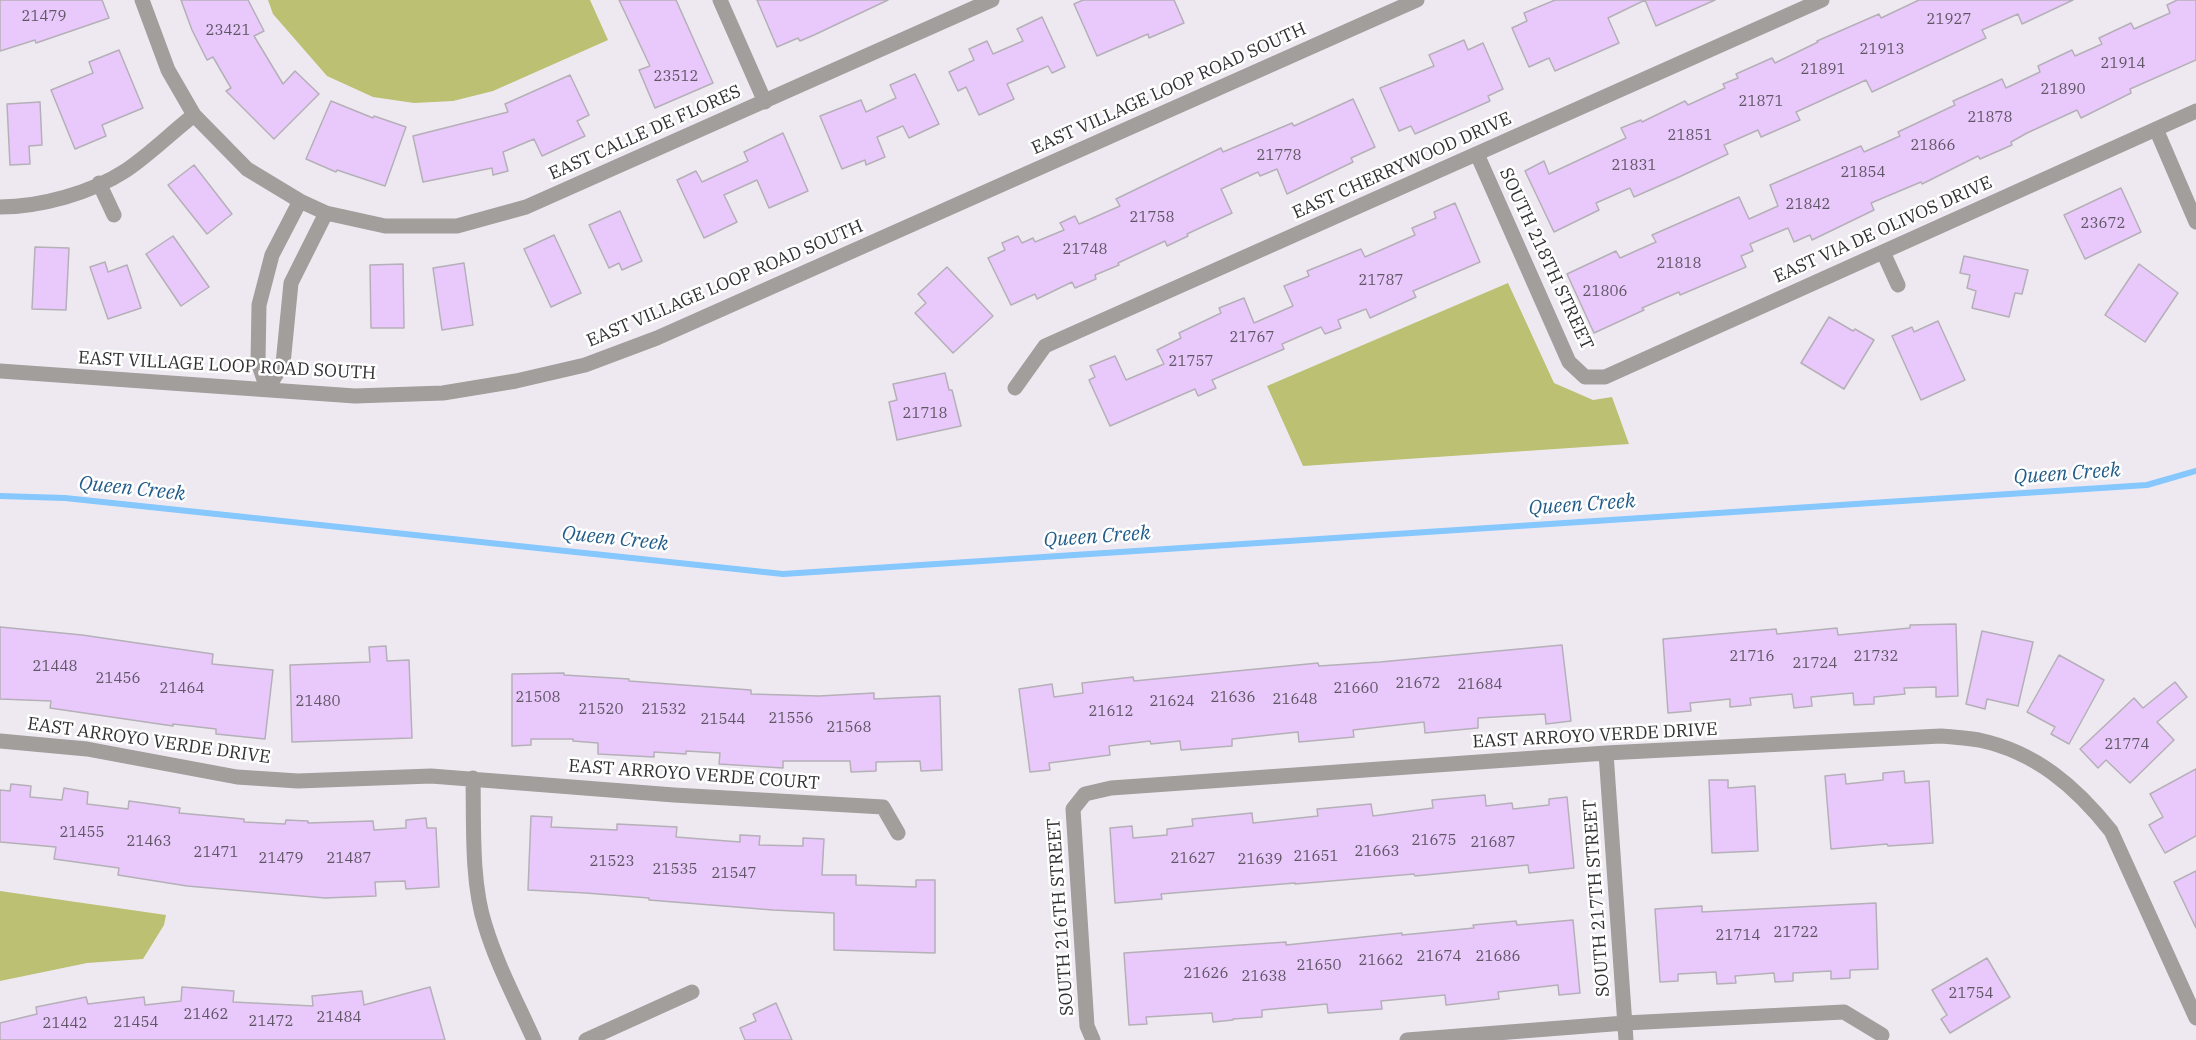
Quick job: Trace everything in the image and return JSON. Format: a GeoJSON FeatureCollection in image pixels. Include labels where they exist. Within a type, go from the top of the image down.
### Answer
{"type":"FeatureCollection","features":[{"type":"Feature","properties":{"kind":"street","name":"EAST CALLE DE FLORES"},"geometry":{"type":"LineString","coordinates":[[142,0],[168,70],[194,115],[247,169],[300,201],[326,213],[385,226],[457,226],[526,207],[992,0]]}},
{"type":"Feature","properties":{"kind":"street"},"geometry":{"type":"LineString","coordinates":[[720,0],[765,102]]}},
{"type":"Feature","properties":{"kind":"street","name":"EAST VILLAGE LOOP ROAD SOUTH"},"geometry":{"type":"LineString","coordinates":[[0,371],[356,396],[442,393],[516,381],[585,365],[666,334],[1417,0]]}},
{"type":"Feature","properties":{"kind":"street","name":"EAST CHERRYWOOD DRIVE"},"geometry":{"type":"LineString","coordinates":[[1015,388],[1045,346],[1822,0]]}},
{"type":"Feature","properties":{"kind":"street","name":"EAST VIA DE OLIVOS DRIVE"},"geometry":{"type":"LineString","coordinates":[[1585,377],[1605,377],[2196,111]]}},
{"type":"Feature","properties":{"kind":"street"},"geometry":{"type":"LineString","coordinates":[[0,207],[67,198],[99,183],[124,171],[194,115]]}},
{"type":"Feature","properties":{"kind":"street"},"geometry":{"type":"LineString","coordinates":[[2156,129],[2196,222]]}},
{"type":"Feature","properties":{"kind":"street","name":"SOUTH 218TH STREET"},"geometry":{"type":"LineString","coordinates":[[1477,154],[1569,362],[1585,377]]}},
{"type":"Feature","properties":{"kind":"street"},"geometry":{"type":"LineString","coordinates":[[99,183],[114,215]]}},
{"type":"Feature","properties":{"kind":"street"},"geometry":{"type":"LineString","coordinates":[[267,389],[258,362],[259,305],[272,255],[300,201]]}},
{"type":"Feature","properties":{"kind":"street"},"geometry":{"type":"LineString","coordinates":[[267,389],[283,363],[291,283],[326,213]]}},
{"type":"Feature","properties":{"kind":"street"},"geometry":{"type":"LineString","coordinates":[[1883,252],[1898,285]]}},
{"type":"Feature","properties":{"kind":"street","name":"EAST ARROYO VERDE DRIVE"},"geometry":{"type":"LineString","coordinates":[[1085,794],[1111,788],[1606,753],[1941,736],[1979,740],[2035,760],[2057,775],[2090,804],[2111,831],[2196,1018]]}},
{"type":"Feature","properties":{"kind":"street","name":"EAST ARROYO VERDE DRIVE"},"geometry":{"type":"LineString","coordinates":[[0,741],[87,749],[237,777],[298,781],[431,776],[473,778]]}},
{"type":"Feature","properties":{"kind":"street","name":"SOUTH 217TH STREET"},"geometry":{"type":"LineString","coordinates":[[1606,753],[1626,1040]]}},
{"type":"Feature","properties":{"kind":"street"},"geometry":{"type":"LineString","coordinates":[[473,778],[476,873],[484,923],[500,966],[534,1040]]}},
{"type":"Feature","properties":{"kind":"street","name":"EAST ARROYO VERDE COURT"},"geometry":{"type":"LineString","coordinates":[[473,778],[674,795],[883,807],[898,833]]}},
{"type":"Feature","properties":{"kind":"street","name":"SOUTH 216TH STREET"},"geometry":{"type":"LineString","coordinates":[[1085,794],[1073,808],[1088,1026],[1093,1040]]}},
{"type":"Feature","properties":{"kind":"street"},"geometry":{"type":"LineString","coordinates":[[586,1040],[692,992]]}},
{"type":"Feature","properties":{"kind":"street"},"geometry":{"type":"LineString","coordinates":[[1407,1040],[1625,1023],[1844,1012],[1882,1035]]}},
{"type":"Feature","properties":{"kind":"green space"},"geometry":{"type":"Polygon","coordinates":[[[268,0],[590,0],[608,40],[493,91],[453,101],[414,103],[373,97],[327,76],[273,14],[268,0]]]}},
{"type":"Feature","properties":{"kind":"green space"},"geometry":{"type":"Polygon","coordinates":[[[1508,283],[1554,383],[1593,400],[1612,397],[1629,444],[1303,466],[1267,386],[1508,283]]]}},
{"type":"Feature","properties":{"kind":"green space"},"geometry":{"type":"Polygon","coordinates":[[[0,891],[166,915],[164,925],[143,959],[87,963],[0,981],[0,891]]]}},
{"type":"Feature","properties":{"kind":"building"},"geometry":{"type":"Polygon","coordinates":[[[0,0],[102,0],[109,18],[36,43],[35,40],[0,51],[0,0]]]}},
{"type":"Feature","properties":{"kind":"building"},"geometry":{"type":"Polygon","coordinates":[[[181,0],[248,0],[264,31],[254,36],[283,84],[295,71],[319,94],[274,139],[226,91],[231,88],[213,57],[207,60],[192,30],[181,0]]]}},
{"type":"Feature","properties":{"kind":"building"},"geometry":{"type":"Polygon","coordinates":[[[619,0],[676,0],[713,83],[655,108],[639,70],[650,66],[619,0]]]}},
{"type":"Feature","properties":{"kind":"building"},"geometry":{"type":"Polygon","coordinates":[[[757,0],[888,0],[800,41],[798,38],[777,47],[757,0]]]}},
{"type":"Feature","properties":{"kind":"building"},"geometry":{"type":"Polygon","coordinates":[[[1083,0],[1174,0],[1184,23],[1149,38],[1148,34],[1097,56],[1074,4],[1083,0]]]}},
{"type":"Feature","properties":{"kind":"building"},"geometry":{"type":"Polygon","coordinates":[[[1555,0],[1645,0],[1608,18],[1619,43],[1555,71],[1549,58],[1529,67],[1512,28],[1527,21],[1524,13],[1555,0]]]}},
{"type":"Feature","properties":{"kind":"building"},"geometry":{"type":"Polygon","coordinates":[[[1645,0],[1715,0],[1656,26],[1645,0]]]}},
{"type":"Feature","properties":{"kind":"building"},"geometry":{"type":"Polygon","coordinates":[[[1919,0],[2073,0],[2022,24],[2018,14],[1982,30],[1986,38],[1872,92],[1866,80],[1796,112],[1800,120],[1761,137],[1758,130],[1724,145],[1728,154],[1679,177],[1634,197],[1630,188],[1596,203],[1599,210],[1554,232],[1525,171],[1544,161],[1549,174],[1626,138],[1621,128],[1641,120],[1642,122],[1685,101],[1688,105],[1725,88],[1723,84],[1738,78],[1736,74],[1772,58],[1775,63],[1817,41],[1879,14],[1881,18],[1919,0]]]}},
{"type":"Feature","properties":{"kind":"building"},"geometry":{"type":"Polygon","coordinates":[[[2177,0],[2196,0],[2196,60],[2130,89],[2131,93],[2081,118],[2077,110],[2027,133],[2011,142],[2012,145],[1980,159],[1978,156],[1922,184],[1921,182],[1871,203],[1874,210],[1812,240],[1810,235],[1794,242],[1788,228],[1750,244],[1753,251],[1741,256],[1746,267],[1680,295],[1679,292],[1642,308],[1644,310],[1594,333],[1567,274],[1616,251],[1620,258],[1656,242],[1652,235],[1739,197],[1749,219],[1778,206],[1770,185],[1861,146],[1864,152],[1900,136],[1898,132],[1955,105],[1953,101],[2002,79],[2006,88],[2040,72],[2038,66],[2072,50],[2075,56],[2102,44],[2099,38],[2131,23],[2134,29],[2170,13],[2167,5],[2177,0]]]}},
{"type":"Feature","properties":{"kind":"building"},"geometry":{"type":"Polygon","coordinates":[[[1042,17],[1065,67],[1052,73],[1048,66],[1007,84],[1014,99],[979,115],[966,87],[958,91],[949,72],[974,60],[969,49],[987,41],[993,54],[1023,41],[1017,29],[1042,17]]]}},
{"type":"Feature","properties":{"kind":"building"},"geometry":{"type":"Polygon","coordinates":[[[1464,40],[1468,50],[1483,43],[1503,89],[1488,96],[1490,101],[1415,134],[1411,126],[1399,131],[1380,88],[1434,66],[1429,55],[1464,40]]]}},
{"type":"Feature","properties":{"kind":"building"},"geometry":{"type":"Polygon","coordinates":[[[119,50],[143,108],[102,125],[106,136],[75,149],[51,90],[93,73],[89,62],[119,50]]]}},
{"type":"Feature","properties":{"kind":"building"},"geometry":{"type":"Polygon","coordinates":[[[915,74],[939,124],[909,138],[903,126],[877,137],[885,157],[866,165],[865,160],[842,169],[820,116],[861,100],[866,112],[896,98],[890,85],[915,74]]]}},
{"type":"Feature","properties":{"kind":"building"},"geometry":{"type":"Polygon","coordinates":[[[570,75],[589,115],[577,121],[585,136],[542,156],[534,139],[503,152],[508,171],[493,175],[492,168],[423,182],[413,136],[508,112],[505,104],[570,75]]]}},
{"type":"Feature","properties":{"kind":"building"},"geometry":{"type":"Polygon","coordinates":[[[1353,99],[1375,147],[1351,158],[1353,162],[1287,194],[1277,169],[1260,176],[1258,172],[1221,189],[1232,213],[1167,246],[1165,241],[1118,263],[1119,265],[1095,275],[1096,279],[1075,288],[1072,282],[1037,299],[1035,294],[1011,305],[988,258],[1005,250],[1002,243],[1018,236],[1022,243],[1033,238],[1035,242],[1064,230],[1060,223],[1075,216],[1079,224],[1120,206],[1116,199],[1221,148],[1223,152],[1292,123],[1294,126],[1353,99]]]}},
{"type":"Feature","properties":{"kind":"building"},"geometry":{"type":"Polygon","coordinates":[[[331,101],[373,118],[374,116],[406,127],[385,186],[337,170],[336,172],[306,159],[331,101]]]}},
{"type":"Feature","properties":{"kind":"building"},"geometry":{"type":"Polygon","coordinates":[[[40,102],[42,145],[29,146],[30,164],[10,165],[7,104],[40,102]]]}},
{"type":"Feature","properties":{"kind":"building"},"geometry":{"type":"Polygon","coordinates":[[[783,133],[808,191],[769,208],[757,180],[724,195],[737,222],[704,238],[677,180],[696,171],[702,182],[748,161],[744,152],[783,133]]]}},
{"type":"Feature","properties":{"kind":"building"},"geometry":{"type":"Polygon","coordinates":[[[194,165],[232,214],[207,234],[168,185],[194,165]]]}},
{"type":"Feature","properties":{"kind":"building"},"geometry":{"type":"Polygon","coordinates":[[[2121,188],[2141,232],[2085,259],[2064,215],[2121,188]]]}},
{"type":"Feature","properties":{"kind":"building"},"geometry":{"type":"Polygon","coordinates":[[[1455,203],[1480,262],[1413,291],[1416,297],[1370,318],[1366,309],[1338,320],[1341,328],[1325,334],[1321,327],[1282,344],[1284,349],[1212,380],[1216,388],[1198,396],[1195,389],[1110,426],[1089,380],[1095,377],[1090,366],[1115,356],[1126,380],[1164,364],[1157,350],[1181,338],[1179,333],[1221,313],[1219,308],[1244,298],[1254,323],[1293,306],[1284,286],[1309,276],[1307,271],[1361,249],[1365,257],[1415,235],[1412,228],[1436,218],[1434,212],[1455,203]]]}},
{"type":"Feature","properties":{"kind":"building"},"geometry":{"type":"Polygon","coordinates":[[[620,211],[642,261],[622,270],[619,263],[609,268],[589,225],[620,211]]]}},
{"type":"Feature","properties":{"kind":"building"},"geometry":{"type":"Polygon","coordinates":[[[554,235],[581,293],[551,307],[524,249],[554,235]]]}},
{"type":"Feature","properties":{"kind":"building"},"geometry":{"type":"Polygon","coordinates":[[[173,236],[209,287],[181,306],[146,254],[173,236]]]}},
{"type":"Feature","properties":{"kind":"building"},"geometry":{"type":"Polygon","coordinates":[[[35,247],[69,248],[66,310],[32,309],[35,247]]]}},
{"type":"Feature","properties":{"kind":"building"},"geometry":{"type":"Polygon","coordinates":[[[1964,256],[2028,270],[2022,294],[2015,293],[2009,317],[1972,308],[1976,291],[1967,288],[1970,275],[1960,273],[1964,256]]]}},
{"type":"Feature","properties":{"kind":"building"},"geometry":{"type":"Polygon","coordinates":[[[105,262],[108,272],[127,265],[141,308],[108,319],[90,267],[105,262]]]}},
{"type":"Feature","properties":{"kind":"building"},"geometry":{"type":"Polygon","coordinates":[[[464,263],[473,325],[442,330],[433,268],[464,263]]]}},
{"type":"Feature","properties":{"kind":"building"},"geometry":{"type":"Polygon","coordinates":[[[403,264],[404,328],[371,328],[370,265],[403,264]]]}},
{"type":"Feature","properties":{"kind":"building"},"geometry":{"type":"Polygon","coordinates":[[[2139,264],[2178,293],[2145,342],[2105,315],[2139,264]]]}},
{"type":"Feature","properties":{"kind":"building"},"geometry":{"type":"Polygon","coordinates":[[[947,267],[993,316],[953,353],[915,313],[926,303],[918,294],[947,267]]]}},
{"type":"Feature","properties":{"kind":"building"},"geometry":{"type":"Polygon","coordinates":[[[1829,317],[1874,340],[1844,389],[1801,363],[1829,317]]]}},
{"type":"Feature","properties":{"kind":"building"},"geometry":{"type":"Polygon","coordinates":[[[1938,321],[1965,380],[1921,400],[1892,336],[1912,327],[1914,332],[1938,321]]]}},
{"type":"Feature","properties":{"kind":"building"},"geometry":{"type":"Polygon","coordinates":[[[945,373],[961,426],[897,440],[889,402],[897,400],[893,384],[945,373]]]}},
{"type":"Feature","properties":{"kind":"building"},"geometry":{"type":"Polygon","coordinates":[[[1956,624],[1958,696],[1936,697],[1936,687],[1904,688],[1905,694],[1874,697],[1874,704],[1854,705],[1853,693],[1811,697],[1812,706],[1794,708],[1792,694],[1750,698],[1751,705],[1730,707],[1730,699],[1690,703],[1691,711],[1668,713],[1663,639],[1776,629],[1777,634],[1837,628],[1838,635],[1910,628],[1910,625],[1956,624]]]}},
{"type":"Feature","properties":{"kind":"building"},"geometry":{"type":"Polygon","coordinates":[[[0,627],[82,635],[213,654],[212,664],[273,670],[265,739],[216,734],[216,729],[173,724],[173,726],[50,708],[51,701],[0,699],[0,627]]]}},
{"type":"Feature","properties":{"kind":"building"},"geometry":{"type":"Polygon","coordinates":[[[1982,631],[2033,642],[2018,706],[1987,699],[1985,709],[1966,704],[1982,631]]]}},
{"type":"Feature","properties":{"kind":"building"},"geometry":{"type":"Polygon","coordinates":[[[1562,645],[1571,721],[1546,724],[1545,714],[1478,718],[1478,728],[1425,733],[1424,722],[1353,730],[1354,737],[1299,742],[1298,732],[1232,739],[1232,746],[1181,750],[1180,741],[1151,744],[1150,741],[1109,746],[1110,755],[1049,763],[1050,770],[1030,772],[1019,689],[1052,684],[1054,697],[1083,693],[1082,683],[1133,677],[1134,681],[1318,663],[1319,666],[1380,662],[1562,645]]]}},
{"type":"Feature","properties":{"kind":"building"},"geometry":{"type":"Polygon","coordinates":[[[386,646],[387,661],[409,660],[412,738],[292,742],[290,665],[370,662],[369,647],[386,646]]]}},
{"type":"Feature","properties":{"kind":"building"},"geometry":{"type":"Polygon","coordinates":[[[2059,655],[2104,680],[2069,744],[2051,734],[2055,727],[2027,712],[2059,655]]]}},
{"type":"Feature","properties":{"kind":"building"},"geometry":{"type":"Polygon","coordinates":[[[564,673],[564,675],[629,679],[629,681],[751,690],[751,694],[819,696],[874,693],[874,699],[940,696],[942,770],[921,771],[920,761],[876,762],[876,771],[851,772],[850,761],[783,761],[783,768],[719,764],[720,753],[654,752],[654,757],[598,754],[598,743],[573,741],[573,739],[531,739],[531,745],[512,746],[512,674],[564,673]]]}},
{"type":"Feature","properties":{"kind":"building"},"geometry":{"type":"Polygon","coordinates":[[[2175,682],[2187,697],[2157,722],[2174,740],[2130,783],[2106,760],[2098,768],[2080,749],[2134,698],[2143,708],[2175,682]]]}},
{"type":"Feature","properties":{"kind":"building"},"geometry":{"type":"Polygon","coordinates":[[[2196,769],[2196,836],[2165,853],[2149,825],[2163,817],[2150,794],[2196,769]]]}},
{"type":"Feature","properties":{"kind":"building"},"geometry":{"type":"Polygon","coordinates":[[[1904,771],[1905,783],[1929,781],[1933,843],[1831,849],[1825,776],[1845,774],[1846,784],[1883,780],[1883,773],[1904,771]]]}},
{"type":"Feature","properties":{"kind":"building"},"geometry":{"type":"Polygon","coordinates":[[[1709,780],[1728,780],[1728,788],[1755,786],[1758,851],[1712,853],[1709,780]]]}},
{"type":"Feature","properties":{"kind":"building"},"geometry":{"type":"Polygon","coordinates":[[[11,784],[31,786],[30,797],[62,800],[64,788],[88,792],[87,804],[128,809],[129,801],[180,808],[179,813],[244,819],[244,822],[285,824],[286,820],[308,821],[308,823],[373,821],[374,830],[406,828],[406,820],[426,818],[427,828],[436,828],[439,887],[406,889],[405,881],[375,882],[376,896],[325,898],[187,886],[118,875],[119,868],[54,859],[56,847],[0,842],[0,790],[10,791],[11,784]]]}},
{"type":"Feature","properties":{"kind":"building"},"geometry":{"type":"Polygon","coordinates":[[[1485,795],[1486,806],[1512,803],[1513,809],[1549,805],[1549,799],[1567,797],[1574,868],[1529,873],[1528,865],[1415,876],[1414,874],[1161,894],[1162,899],[1115,903],[1110,828],[1132,826],[1133,838],[1167,835],[1167,829],[1193,826],[1192,819],[1252,813],[1253,823],[1318,816],[1317,809],[1371,804],[1373,816],[1433,808],[1432,800],[1485,795]]]}},
{"type":"Feature","properties":{"kind":"building"},"geometry":{"type":"Polygon","coordinates":[[[531,816],[552,817],[551,827],[617,830],[617,824],[677,827],[676,837],[740,842],[740,835],[760,836],[759,845],[803,846],[803,838],[824,839],[822,875],[856,875],[856,885],[916,887],[916,880],[935,880],[935,953],[834,950],[834,913],[528,890],[531,816]]]}},
{"type":"Feature","properties":{"kind":"building"},"geometry":{"type":"Polygon","coordinates":[[[2196,871],[2196,928],[2174,882],[2196,871]]]}},
{"type":"Feature","properties":{"kind":"building"},"geometry":{"type":"Polygon","coordinates":[[[1876,903],[1878,969],[1850,970],[1850,978],[1831,979],[1831,971],[1793,973],[1793,981],[1775,982],[1774,973],[1735,976],[1736,983],[1717,984],[1716,972],[1678,974],[1678,981],[1660,982],[1655,909],[1702,906],[1702,912],[1876,903]]]}},
{"type":"Feature","properties":{"kind":"building"},"geometry":{"type":"Polygon","coordinates":[[[1573,920],[1580,993],[1559,995],[1558,985],[1498,992],[1499,999],[1446,1005],[1445,995],[1381,1001],[1382,1009],[1328,1013],[1327,1004],[1262,1010],[1262,1017],[1213,1022],[1212,1013],[1146,1017],[1147,1024],[1129,1025],[1124,953],[1286,942],[1286,945],[1474,928],[1473,925],[1516,921],[1517,925],[1573,920]]]}},
{"type":"Feature","properties":{"kind":"building"},"geometry":{"type":"Polygon","coordinates":[[[1987,958],[2010,997],[1950,1033],[1941,1019],[1947,1015],[1932,990],[1987,958]]]}},
{"type":"Feature","properties":{"kind":"building"},"geometry":{"type":"Polygon","coordinates":[[[182,987],[234,991],[233,1002],[313,1006],[312,996],[362,991],[364,1005],[430,987],[445,1040],[0,1040],[0,1023],[37,1014],[36,1007],[86,997],[88,1004],[144,997],[145,1005],[181,1001],[182,987]]]}},
{"type":"Feature","properties":{"kind":"building"},"geometry":{"type":"Polygon","coordinates":[[[776,1003],[792,1040],[745,1040],[740,1028],[756,1021],[753,1014],[776,1003]]]}},
{"type":"Feature","properties":{"kind":"waterway","name":"Queen Creek"},"geometry":{"type":"LineString","coordinates":[[0,496],[65,498],[783,574],[2147,485],[2196,471]]}}]}
